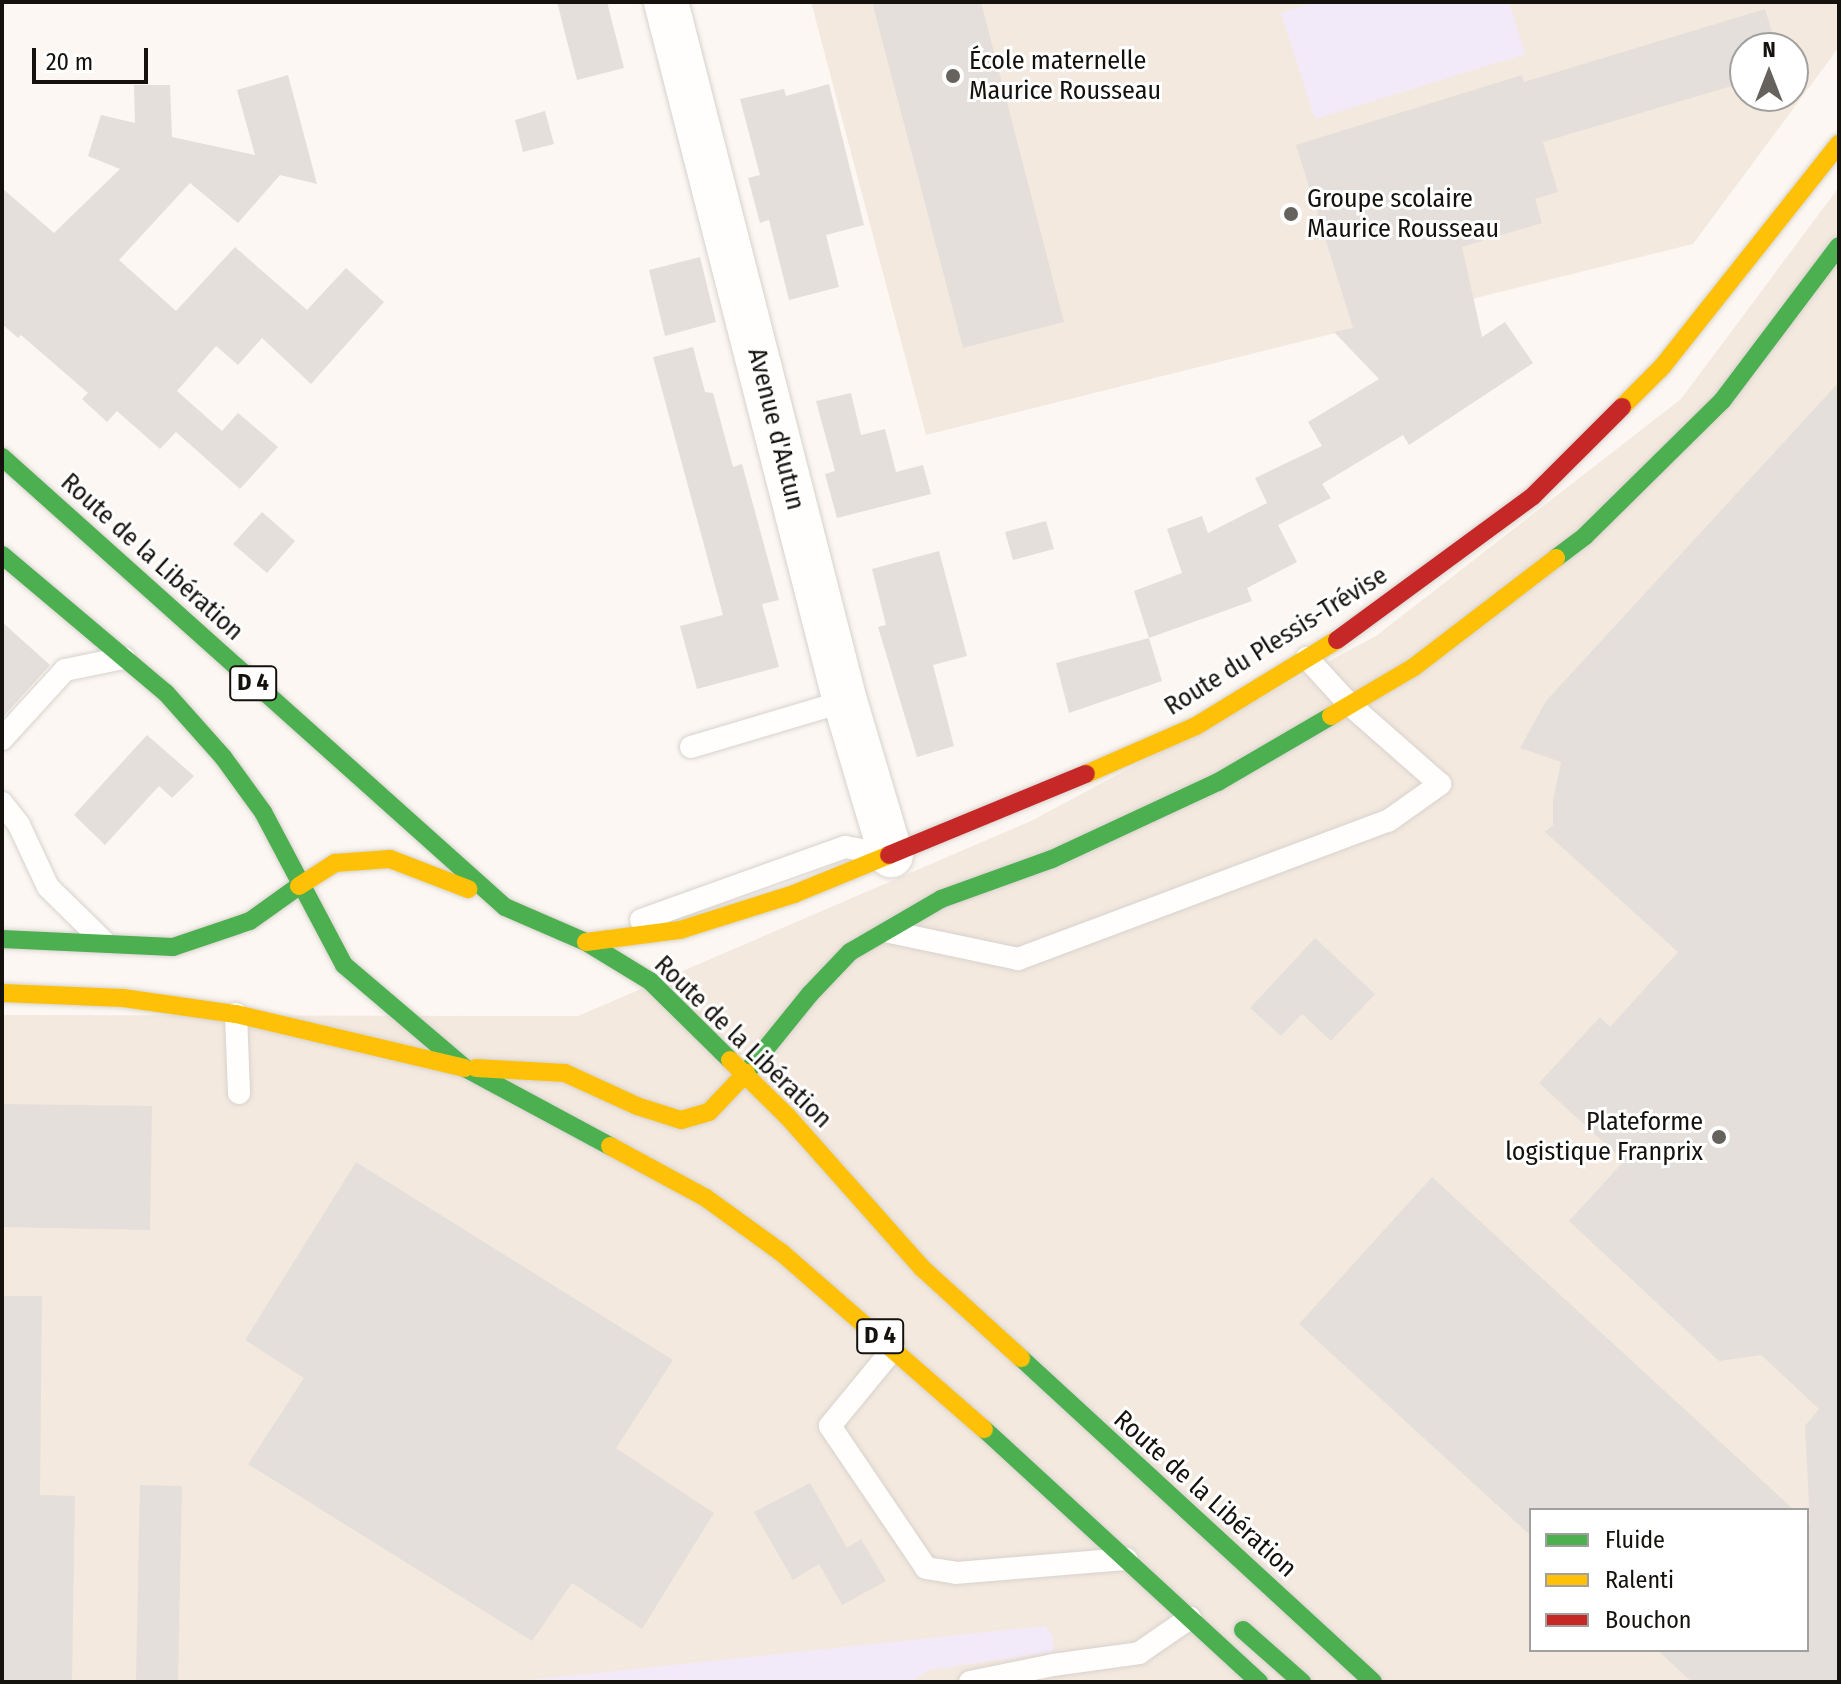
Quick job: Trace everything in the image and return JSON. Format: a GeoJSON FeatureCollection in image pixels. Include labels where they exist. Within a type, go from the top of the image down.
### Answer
{"type":"FeatureCollection","features":[{"type":"Feature","properties":{"kind":"main road","name":"Route du Plessis-Trévise"},"geometry":{"type":"LineString","coordinates":[[891,855],[1196,726],[1365,623],[1533,496],[1662,367],[1839,144]]}},
{"type":"Feature","properties":{"kind":"main road"},"geometry":{"type":"LineString","coordinates":[[2,993],[123,998],[236,1014],[465,1068],[565,1073],[637,1106],[681,1120],[709,1112],[850,952],[941,899],[1052,859],[1218,782],[1414,667],[1585,536],[1722,401],[1839,246]]}},
{"type":"Feature","properties":{"kind":"main road","name":"Route de la Libération"},"geometry":{"type":"LineString","coordinates":[[2,457],[505,907],[586,942],[650,981],[746,1073],[922,1268],[1373,1682]]}},
{"type":"Feature","properties":{"kind":"main road","name":"D 4"},"geometry":{"type":"LineString","coordinates":[[2,555],[166,693],[223,757],[263,812],[299,886],[344,965],[465,1068],[706,1198],[782,1253],[1046,1483],[1136,1556],[1190,1618],[1259,1682]]}},
{"type":"Feature","properties":{"kind":"main road"},"geometry":{"type":"LineString","coordinates":[[2,939],[173,947],[250,921],[335,863],[390,859],[439,875],[505,907]]}},
{"type":"Feature","properties":{"kind":"main road"},"geometry":{"type":"LineString","coordinates":[[1230,1619],[1302,1682]]}},
{"type":"Feature","properties":{"kind":"street","name":"Avenue d'Autun"},"geometry":{"type":"LineString","coordinates":[[666,2],[845,701],[891,855]]}},
{"type":"Feature","properties":{"kind":"lane"},"geometry":{"type":"LineString","coordinates":[[2,739],[65,670],[124,658]]}},
{"type":"Feature","properties":{"kind":"lane"},"geometry":{"type":"LineString","coordinates":[[885,931],[1018,959],[1388,821],[1440,784],[1350,705],[1307,658]]}},
{"type":"Feature","properties":{"kind":"lane"},"geometry":{"type":"LineString","coordinates":[[691,747],[845,701]]}},
{"type":"Feature","properties":{"kind":"lane"},"geometry":{"type":"LineString","coordinates":[[2,803],[19,825],[48,887],[107,944]]}},
{"type":"Feature","properties":{"kind":"lane"},"geometry":{"type":"LineString","coordinates":[[586,942],[845,847],[891,855]]}},
{"type":"Feature","properties":{"kind":"lane"},"geometry":{"type":"LineString","coordinates":[[236,1014],[239,1093]]}},
{"type":"Feature","properties":{"kind":"lane"},"geometry":{"type":"LineString","coordinates":[[894,1348],[830,1426],[926,1568],[956,1573],[1136,1556]]}},
{"type":"Feature","properties":{"kind":"lane"},"geometry":{"type":"LineString","coordinates":[[970,1682],[1053,1665],[1139,1653],[1190,1618]]}},
{"type":"Feature","properties":{"kind":"shaded area","name":"Groupe scolaire Maurice Rousseau"},"geometry":{"type":"Polygon","coordinates":[[[811,2],[1839,2],[1839,47],[1809,87],[1809,32],[1729,32],[1729,112],[1791,112],[1693,244],[926,435],[811,2]]]}},
{"type":"Feature","properties":{"kind":"shaded area"},"geometry":{"type":"Polygon","coordinates":[[[1317,2],[1509,2],[1525,54],[1315,119],[1281,13],[1317,2]]]}},
{"type":"Feature","properties":{"kind":"shaded area"},"geometry":{"type":"Polygon","coordinates":[[[1839,187],[1839,1682],[2,1682],[2,1015],[578,1016],[1031,821],[1376,636],[1681,399],[1839,187]]]}},
{"type":"Feature","properties":{"kind":"shaded area"},"geometry":{"type":"Polygon","coordinates":[[[1045,1626],[1053,1636],[1053,1652],[929,1670],[911,1682],[511,1682],[1045,1626]]]}},
{"type":"Feature","properties":{"kind":"building"},"geometry":{"type":"Polygon","coordinates":[[[557,2],[607,2],[624,68],[577,80],[557,2]]]}},
{"type":"Feature","properties":{"kind":"building"},"geometry":{"type":"Polygon","coordinates":[[[872,2],[981,2],[1064,322],[963,348],[872,2]]]}},
{"type":"Feature","properties":{"kind":"building"},"geometry":{"type":"Polygon","coordinates":[[[1765,9],[1772,32],[1729,32],[1729,87],[1543,142],[1558,192],[1535,199],[1542,223],[1462,247],[1482,337],[1505,322],[1533,363],[1409,445],[1403,435],[1322,484],[1331,498],[1278,525],[1297,562],[1247,588],[1252,601],[1149,638],[1134,591],[1182,573],[1167,529],[1202,516],[1208,533],[1267,503],[1255,478],[1322,446],[1308,422],[1379,379],[1334,332],[1353,328],[1296,145],[1522,75],[1524,82],[1765,9]]]}},
{"type":"Feature","properties":{"kind":"building"},"geometry":{"type":"Polygon","coordinates":[[[288,75],[317,184],[280,175],[238,223],[190,183],[119,260],[176,311],[235,247],[307,310],[346,268],[384,302],[311,384],[262,338],[238,365],[216,346],[177,391],[222,431],[238,413],[278,447],[240,489],[176,432],[160,449],[117,411],[107,422],[82,399],[88,393],[21,335],[18,338],[2,324],[2,188],[54,233],[120,169],[88,156],[101,115],[135,123],[134,85],[170,85],[172,137],[255,155],[237,90],[288,75]]]}},
{"type":"Feature","properties":{"kind":"building"},"geometry":{"type":"Polygon","coordinates":[[[829,84],[864,225],[826,235],[839,287],[789,300],[769,220],[760,223],[748,178],[760,175],[740,99],[784,89],[786,96],[829,84]]]}},
{"type":"Feature","properties":{"kind":"building"},"geometry":{"type":"Polygon","coordinates":[[[545,111],[554,144],[523,152],[515,120],[545,111]]]}},
{"type":"Feature","properties":{"kind":"building"},"geometry":{"type":"Polygon","coordinates":[[[700,257],[716,322],[665,336],[649,270],[700,257]]]}},
{"type":"Feature","properties":{"kind":"building"},"geometry":{"type":"Polygon","coordinates":[[[693,347],[705,392],[713,393],[733,467],[742,464],[779,600],[762,604],[779,667],[697,689],[680,626],[723,615],[653,357],[693,347]]]}},
{"type":"Feature","properties":{"kind":"building"},"geometry":{"type":"Polygon","coordinates":[[[1839,382],[1839,1682],[1692,1682],[1659,1652],[1809,1652],[1810,1524],[1805,1426],[1819,1409],[1761,1355],[1719,1361],[1569,1221],[1624,1161],[1539,1083],[1600,1017],[1610,1027],[1678,952],[1545,832],[1553,825],[1553,800],[1561,762],[1520,748],[1546,701],[1839,382]]]}},
{"type":"Feature","properties":{"kind":"building"},"geometry":{"type":"Polygon","coordinates":[[[851,393],[861,435],[885,429],[896,472],[923,465],[931,494],[837,518],[825,474],[835,471],[816,401],[851,393]]]}},
{"type":"Feature","properties":{"kind":"building"},"geometry":{"type":"Polygon","coordinates":[[[262,512],[295,541],[267,573],[233,544],[262,512]]]}},
{"type":"Feature","properties":{"kind":"building"},"geometry":{"type":"Polygon","coordinates":[[[1046,521],[1054,549],[1013,560],[1005,532],[1046,521]]]}},
{"type":"Feature","properties":{"kind":"building"},"geometry":{"type":"Polygon","coordinates":[[[939,551],[967,656],[933,665],[954,746],[917,757],[878,627],[886,625],[872,569],[939,551]]]}},
{"type":"Feature","properties":{"kind":"building"},"geometry":{"type":"Polygon","coordinates":[[[2,622],[50,665],[2,718],[2,622]]]}},
{"type":"Feature","properties":{"kind":"building"},"geometry":{"type":"Polygon","coordinates":[[[1149,638],[1162,681],[1069,713],[1056,663],[1149,638]]]}},
{"type":"Feature","properties":{"kind":"building"},"geometry":{"type":"Polygon","coordinates":[[[147,735],[194,776],[172,798],[159,786],[105,845],[74,815],[147,735]]]}},
{"type":"Feature","properties":{"kind":"building"},"geometry":{"type":"Polygon","coordinates":[[[1315,938],[1375,994],[1331,1041],[1302,1014],[1281,1036],[1250,1008],[1315,938]]]}},
{"type":"Feature","properties":{"kind":"building"},"geometry":{"type":"Polygon","coordinates":[[[2,1104],[152,1106],[150,1230],[2,1227],[2,1104]]]}},
{"type":"Feature","properties":{"kind":"building"},"geometry":{"type":"Polygon","coordinates":[[[356,1162],[673,1360],[616,1448],[714,1513],[642,1629],[572,1583],[532,1641],[248,1464],[304,1378],[245,1340],[356,1162]]]}},
{"type":"Feature","properties":{"kind":"building"},"geometry":{"type":"Polygon","coordinates":[[[1432,1177],[1792,1508],[1529,1508],[1529,1534],[1299,1324],[1432,1177]]]}},
{"type":"Feature","properties":{"kind":"building"},"geometry":{"type":"Polygon","coordinates":[[[2,1296],[42,1296],[40,1495],[75,1496],[72,1682],[2,1682],[2,1296]]]}},
{"type":"Feature","properties":{"kind":"building"},"geometry":{"type":"Polygon","coordinates":[[[810,1483],[847,1548],[861,1539],[886,1581],[842,1605],[819,1564],[793,1580],[754,1512],[810,1483]]]}},
{"type":"Feature","properties":{"kind":"building"},"geometry":{"type":"Polygon","coordinates":[[[140,1485],[182,1486],[178,1682],[136,1682],[140,1485]]]}},
{"type":"Feature","properties":{"kind":"traffic: fast"},"geometry":{"type":"LineString","coordinates":[[1556,558],[1585,536],[1722,401],[1839,246]]}},
{"type":"Feature","properties":{"kind":"traffic: fast"},"geometry":{"type":"LineString","coordinates":[[2,457],[505,907],[586,942],[650,981],[730,1060]]}},
{"type":"Feature","properties":{"kind":"traffic: fast"},"geometry":{"type":"LineString","coordinates":[[2,555],[166,693],[223,757],[263,812],[344,965],[465,1068],[610,1146]]}},
{"type":"Feature","properties":{"kind":"traffic: fast"},"geometry":{"type":"LineString","coordinates":[[746,1073],[810,994],[850,952],[941,899],[1052,859],[1218,782],[1331,716]]}},
{"type":"Feature","properties":{"kind":"traffic: fast"},"geometry":{"type":"LineString","coordinates":[[2,939],[173,947],[250,921],[299,886]]}},
{"type":"Feature","properties":{"kind":"traffic: fast"},"geometry":{"type":"LineString","coordinates":[[1021,1358],[1373,1682]]}},
{"type":"Feature","properties":{"kind":"traffic: fast"},"geometry":{"type":"LineString","coordinates":[[984,1429],[1259,1682]]}},
{"type":"Feature","properties":{"kind":"traffic: fast"},"geometry":{"type":"LineString","coordinates":[[1243,1630],[1302,1682]]}},
{"type":"Feature","properties":{"kind":"traffic: slow"},"geometry":{"type":"LineString","coordinates":[[1622,407],[1662,367],[1839,144]]}},
{"type":"Feature","properties":{"kind":"traffic: slow"},"geometry":{"type":"LineString","coordinates":[[1331,716],[1414,667],[1556,558]]}},
{"type":"Feature","properties":{"kind":"traffic: slow"},"geometry":{"type":"LineString","coordinates":[[1086,774],[1196,726],[1337,640]]}},
{"type":"Feature","properties":{"kind":"traffic: slow"},"geometry":{"type":"LineString","coordinates":[[586,942],[680,930],[794,894],[889,855]]}},
{"type":"Feature","properties":{"kind":"traffic: slow"},"geometry":{"type":"LineString","coordinates":[[299,886],[335,863],[390,859],[468,889]]}},
{"type":"Feature","properties":{"kind":"traffic: slow"},"geometry":{"type":"LineString","coordinates":[[2,993],[123,998],[236,1014],[465,1068]]}},
{"type":"Feature","properties":{"kind":"traffic: slow"},"geometry":{"type":"LineString","coordinates":[[730,1060],[788,1117],[922,1268],[1021,1358]]}},
{"type":"Feature","properties":{"kind":"traffic: slow"},"geometry":{"type":"LineString","coordinates":[[476,1068],[565,1073],[637,1106],[681,1120],[709,1112],[746,1073]]}},
{"type":"Feature","properties":{"kind":"traffic: slow"},"geometry":{"type":"LineString","coordinates":[[610,1146],[706,1198],[782,1253],[984,1429]]}},
{"type":"Feature","properties":{"kind":"traffic: jam"},"geometry":{"type":"LineString","coordinates":[[1337,640],[1533,496],[1622,407]]}},
{"type":"Feature","properties":{"kind":"traffic: jam"},"geometry":{"type":"LineString","coordinates":[[889,855],[1086,774]]}},
{"type":"Feature","properties":{"kind":"place","name":"École maternelle Maurice Rousseau"},"geometry":{"type":"Point","coordinates":[953,76]}},
{"type":"Feature","properties":{"kind":"place","name":"Groupe scolaire Maurice Rousseau"},"geometry":{"type":"Point","coordinates":[1291,214]}},
{"type":"Feature","properties":{"kind":"place","name":"Plateforme logistique Franprix"},"geometry":{"type":"Point","coordinates":[1719,1137]}}]}
